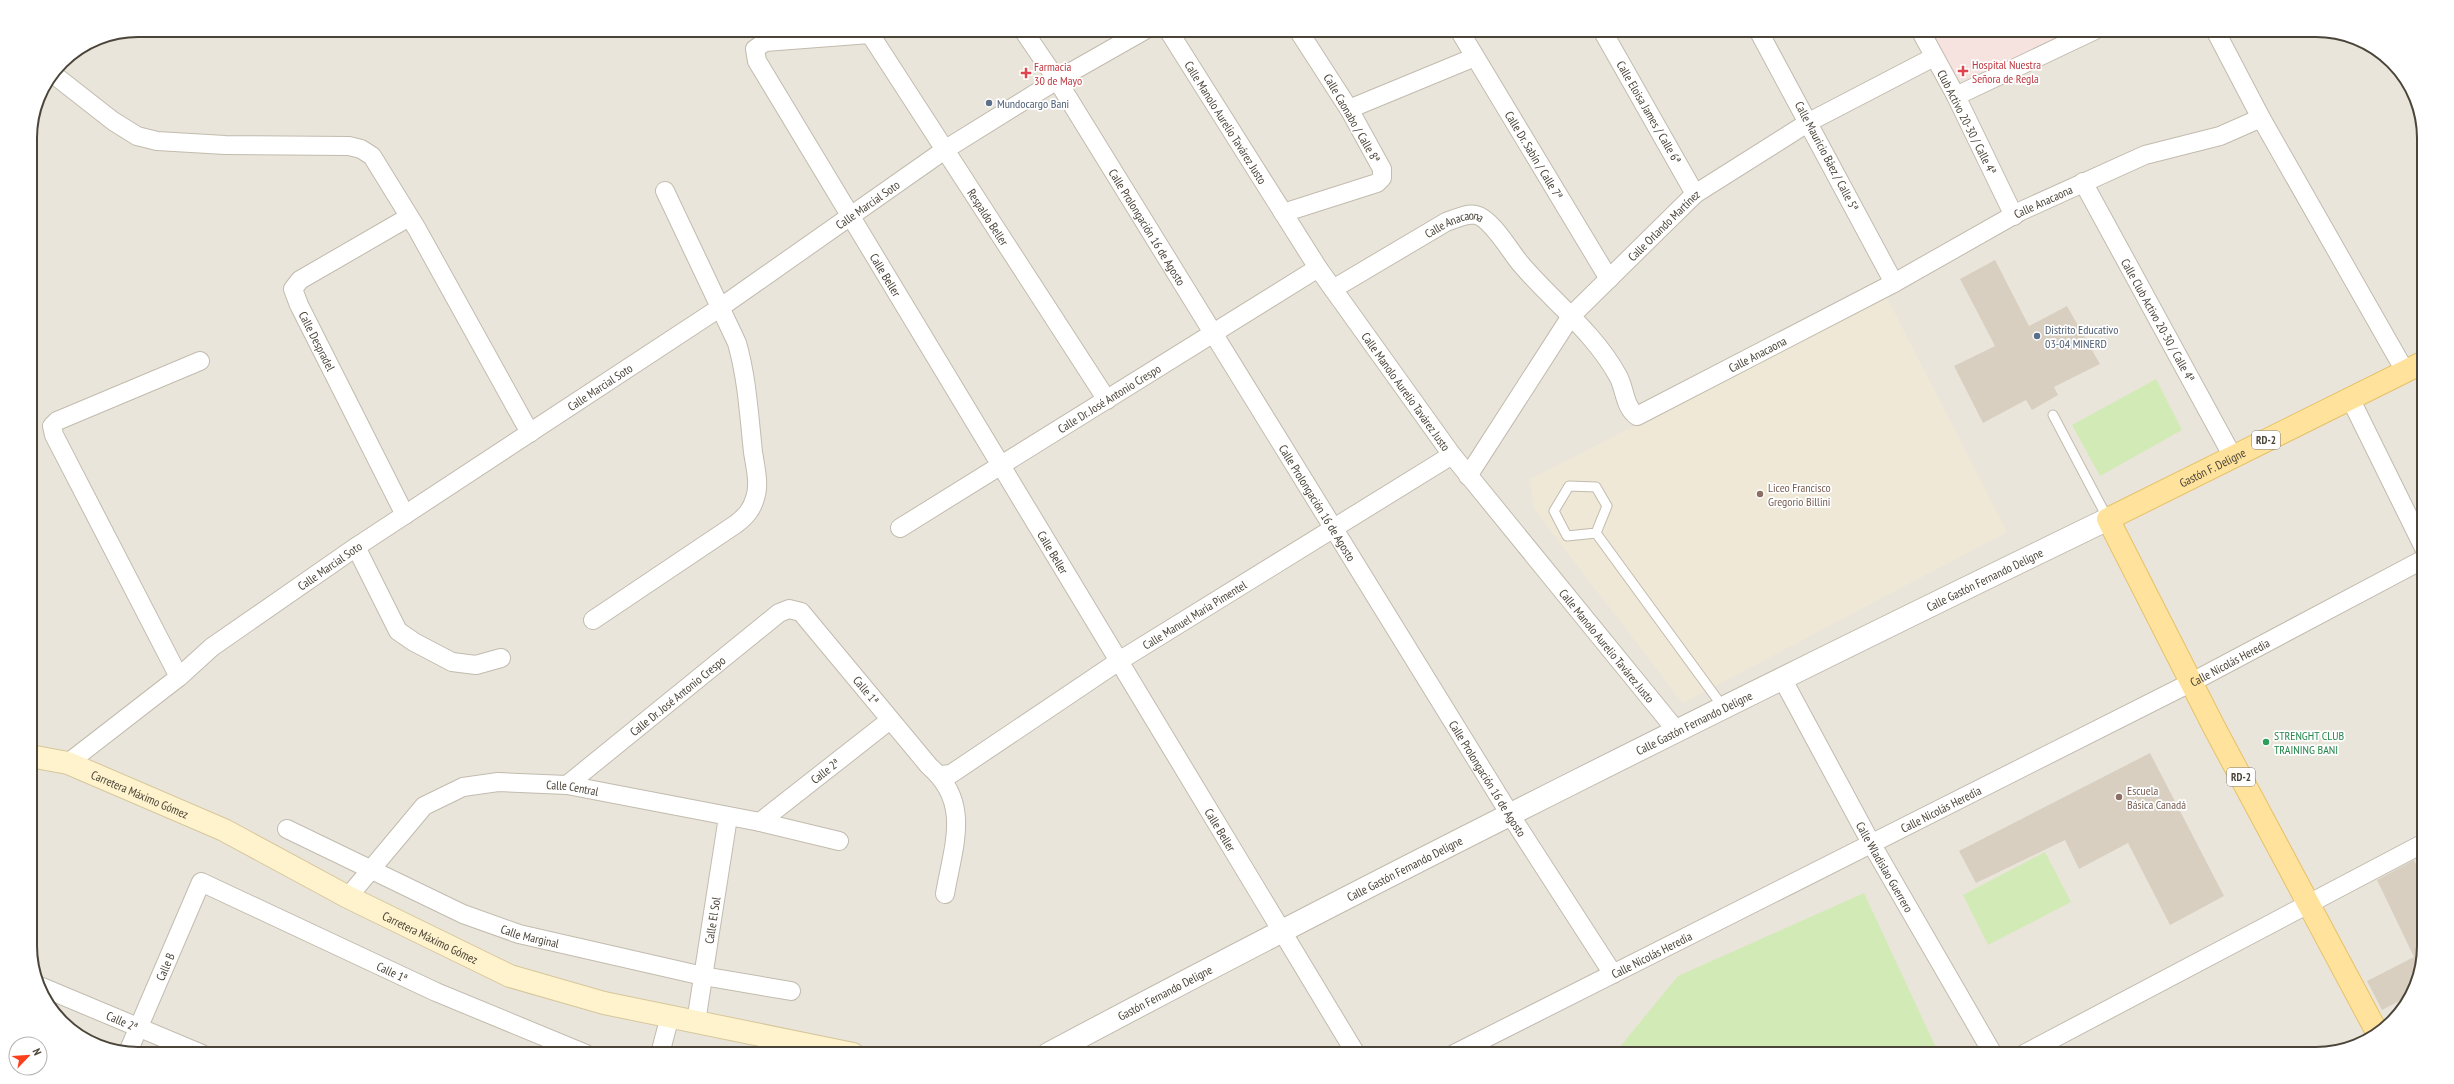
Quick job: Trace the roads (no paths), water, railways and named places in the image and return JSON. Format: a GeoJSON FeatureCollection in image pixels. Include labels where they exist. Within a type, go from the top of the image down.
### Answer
{"type":"FeatureCollection","features":[{"type":"Feature","properties":{"kind":"main road","name":"Gastón F. Deligne"},"geometry":{"type":"LineString","coordinates":[[2108,519],[2415,366]]}},
{"type":"Feature","properties":{"kind":"main road","name":"RD-2"},"geometry":{"type":"LineString","coordinates":[[2108,519],[2192,682],[2375,1028]]}},
{"type":"Feature","properties":{"kind":"main road","name":"Carretera Máximo Gómez"},"geometry":{"type":"LineString","coordinates":[[37,757],[68,763],[224,830],[348,897],[510,976],[604,1003],[670,1016],[801,1047]]}},
{"type":"Feature","properties":{"kind":"street","name":"Calle Beller"},"geometry":{"type":"LineString","coordinates":[[820,37],[765,42],[755,49],[757,61],[849,216],[1352,1047]]}},
{"type":"Feature","properties":{"kind":"street","name":"Respaldo Beller"},"geometry":{"type":"LineString","coordinates":[[878,37],[946,148],[1107,400]]}},
{"type":"Feature","properties":{"kind":"street","name":"Calle Prolongación 16 de Agosto"},"geometry":{"type":"LineString","coordinates":[[1028,37],[1057,80],[1212,334],[1511,816],[1613,974]]}},
{"type":"Feature","properties":{"kind":"street","name":"Calle Marcial Soto"},"geometry":{"type":"LineString","coordinates":[[68,763],[179,677],[212,647],[356,547],[721,307],[946,148],[1057,80],[1133,37]]}},
{"type":"Feature","properties":{"kind":"street","name":"Calle Manolo Aurelio Tavárez Justo"},"geometry":{"type":"LineString","coordinates":[[1172,37],[1318,268],[1452,456],[1676,730]]}},
{"type":"Feature","properties":{"kind":"street","name":"Calle Caonabo / Calle 8ª"},"geometry":{"type":"LineString","coordinates":[[1283,213],[1377,183],[1382,178],[1382,169],[1349,109],[1303,37]]}},
{"type":"Feature","properties":{"kind":"street","name":"Calle Dr. Sabín / Calle 7ª"},"geometry":{"type":"LineString","coordinates":[[1463,37],[1609,279]]}},
{"type":"Feature","properties":{"kind":"street","name":"Calle Eloisa James / Calle 6ª"},"geometry":{"type":"LineString","coordinates":[[1606,37],[1695,194]]}},
{"type":"Feature","properties":{"kind":"street","name":"Calle Mauricio Báez / Calle 5ª"},"geometry":{"type":"LineString","coordinates":[[1762,37],[1809,122],[1894,283]]}},
{"type":"Feature","properties":{"kind":"street","name":"Club Activo 20-30 / Calle 4ª"},"geometry":{"type":"LineString","coordinates":[[1924,37],[1956,96],[2014,216]]}},
{"type":"Feature","properties":{"kind":"street"},"geometry":{"type":"LineString","coordinates":[[1956,96],[2081,37]]}},
{"type":"Feature","properties":{"kind":"street"},"geometry":{"type":"LineString","coordinates":[[2219,37],[2261,118],[2415,366]]}},
{"type":"Feature","properties":{"kind":"street"},"geometry":{"type":"LineString","coordinates":[[1349,109],[1475,57]]}},
{"type":"Feature","properties":{"kind":"street","name":"Calle Orlando Martínez"},"geometry":{"type":"LineString","coordinates":[[1468,476],[1571,316],[1695,194],[1809,122],[1934,57]]}},
{"type":"Feature","properties":{"kind":"street"},"geometry":{"type":"LineString","coordinates":[[58,77],[113,121],[137,136],[157,141],[225,145],[348,146],[361,149],[372,156],[409,217],[530,433]]}},
{"type":"Feature","properties":{"kind":"street","name":"Calle Anacaona"},"geometry":{"type":"LineString","coordinates":[[1333,289],[1446,222],[1463,216],[1475,214],[1485,219],[1520,264],[1571,316],[1618,376],[1631,412],[1637,416],[1894,283],[2014,216],[2083,182],[2145,154],[2220,136],[2261,118]]}},
{"type":"Feature","properties":{"kind":"street","name":"Calle Club Activo 20-30 / Calle 4ª"},"geometry":{"type":"LineString","coordinates":[[2083,182],[2233,457]]}},
{"type":"Feature","properties":{"kind":"street"},"geometry":{"type":"LineString","coordinates":[[593,620],[748,515],[756,497],[756,481],[743,365],[737,343],[665,191]]}},
{"type":"Feature","properties":{"kind":"street","name":"Calle Despradel"},"geometry":{"type":"LineString","coordinates":[[405,515],[299,305],[293,289],[300,280],[409,217]]}},
{"type":"Feature","properties":{"kind":"street","name":"Calle Dr. José Antonio Crespo"},"geometry":{"type":"LineString","coordinates":[[900,528],[1318,268]]}},
{"type":"Feature","properties":{"kind":"street"},"geometry":{"type":"LineString","coordinates":[[179,677],[54,435],[52,426],[57,421],[200,362]]}},
{"type":"Feature","properties":{"kind":"street"},"geometry":{"type":"LineString","coordinates":[[2350,398],[2417,534]]}},
{"type":"Feature","properties":{"kind":"street","name":"Calle Manuel María Pimentel"},"geometry":{"type":"LineString","coordinates":[[940,775],[951,774],[1119,661],[1452,456]]}},
{"type":"Feature","properties":{"kind":"street","name":"Calle Gastón Fernando Deligne"},"geometry":{"type":"LineString","coordinates":[[1281,930],[1511,816],[1676,730],[2108,519]]}},
{"type":"Feature","properties":{"kind":"street"},"geometry":{"type":"LineString","coordinates":[[356,547],[398,631],[414,642],[452,662],[476,665],[501,658]]}},
{"type":"Feature","properties":{"kind":"street","name":"Calle Nicolás Heredia"},"geometry":{"type":"LineString","coordinates":[[1468,1047],[2192,682],[2417,563]]}},
{"type":"Feature","properties":{"kind":"street","name":"Calle Dr. José Antonio Crespo"},"geometry":{"type":"LineString","coordinates":[[568,785],[779,613],[789,609]]}},
{"type":"Feature","properties":{"kind":"street","name":"Calle 1ª"},"geometry":{"type":"LineString","coordinates":[[789,609],[801,612],[890,720],[940,775],[954,802],[958,820],[945,894]]}},
{"type":"Feature","properties":{"kind":"street","name":"Calle Wladislao Guerrero"},"geometry":{"type":"LineString","coordinates":[[1782,678],[1871,843],[1989,1047]]}},
{"type":"Feature","properties":{"kind":"street","name":"Calle 2ª"},"geometry":{"type":"LineString","coordinates":[[760,822],[890,720]]}},
{"type":"Feature","properties":{"kind":"street","name":"Calle Central"},"geometry":{"type":"LineString","coordinates":[[348,897],[424,806],[463,787],[498,782],[568,785],[760,822],[839,841]]}},
{"type":"Feature","properties":{"kind":"street","name":"Calle El Sol"},"geometry":{"type":"LineString","coordinates":[[696,1022],[728,817]]}},
{"type":"Feature","properties":{"kind":"street","name":"Calle Marginal"},"geometry":{"type":"LineString","coordinates":[[287,828],[372,868],[463,914],[519,934],[703,976],[791,991]]}},
{"type":"Feature","properties":{"kind":"street"},"geometry":{"type":"LineString","coordinates":[[2037,1047],[2417,847]]}},
{"type":"Feature","properties":{"kind":"street","name":"Calle 1ª"},"geometry":{"type":"LineString","coordinates":[[201,882],[436,992],[569,1047]]}},
{"type":"Feature","properties":{"kind":"street","name":"Calle B"},"geometry":{"type":"LineString","coordinates":[[130,1046],[201,882]]}},
{"type":"Feature","properties":{"kind":"street","name":"Gastón Fernando Deligne"},"geometry":{"type":"LineString","coordinates":[[1061,1047],[1281,930]]}},
{"type":"Feature","properties":{"kind":"street","name":"Calle 2ª"},"geometry":{"type":"LineString","coordinates":[[46,989],[185,1047]]}},
{"type":"Feature","properties":{"kind":"street"},"geometry":{"type":"LineString","coordinates":[[661,1047],[670,1016]]}},
{"type":"Feature","properties":{"kind":"lane"},"geometry":{"type":"LineString","coordinates":[[2053,415],[2108,519]]}},
{"type":"Feature","properties":{"kind":"lane"},"geometry":{"type":"LineString","coordinates":[[1569,486],[1596,487],[1607,506],[1596,533],[1567,536],[1554,511],[1569,486]]}},
{"type":"Feature","properties":{"kind":"lane"},"geometry":{"type":"LineString","coordinates":[[1596,533],[1723,707]]}},
{"type":"Feature","properties":{"kind":"place","name":"Hospital Nuestra Señora de Regla"},"geometry":{"type":"Point","coordinates":[1963,71]}},
{"type":"Feature","properties":{"kind":"place","name":"Farmacia 30 de Mayo"},"geometry":{"type":"Point","coordinates":[1026,73]}},
{"type":"Feature","properties":{"kind":"place","name":"Mundocargo Bani"},"geometry":{"type":"Point","coordinates":[989,103]}},
{"type":"Feature","properties":{"kind":"place","name":"Distrito Educativo 03-04 MINERD"},"geometry":{"type":"Point","coordinates":[2037,336]}},
{"type":"Feature","properties":{"kind":"place","name":"Liceo Francisco Gregorio Billini"},"geometry":{"type":"Point","coordinates":[1760,494]}},
{"type":"Feature","properties":{"kind":"place","name":"STRENGHT CLUB TRAINING BANI"},"geometry":{"type":"Point","coordinates":[2266,742]}},
{"type":"Feature","properties":{"kind":"place","name":"Escuela Básica Canadá"},"geometry":{"type":"Point","coordinates":[2119,797]}}]}
